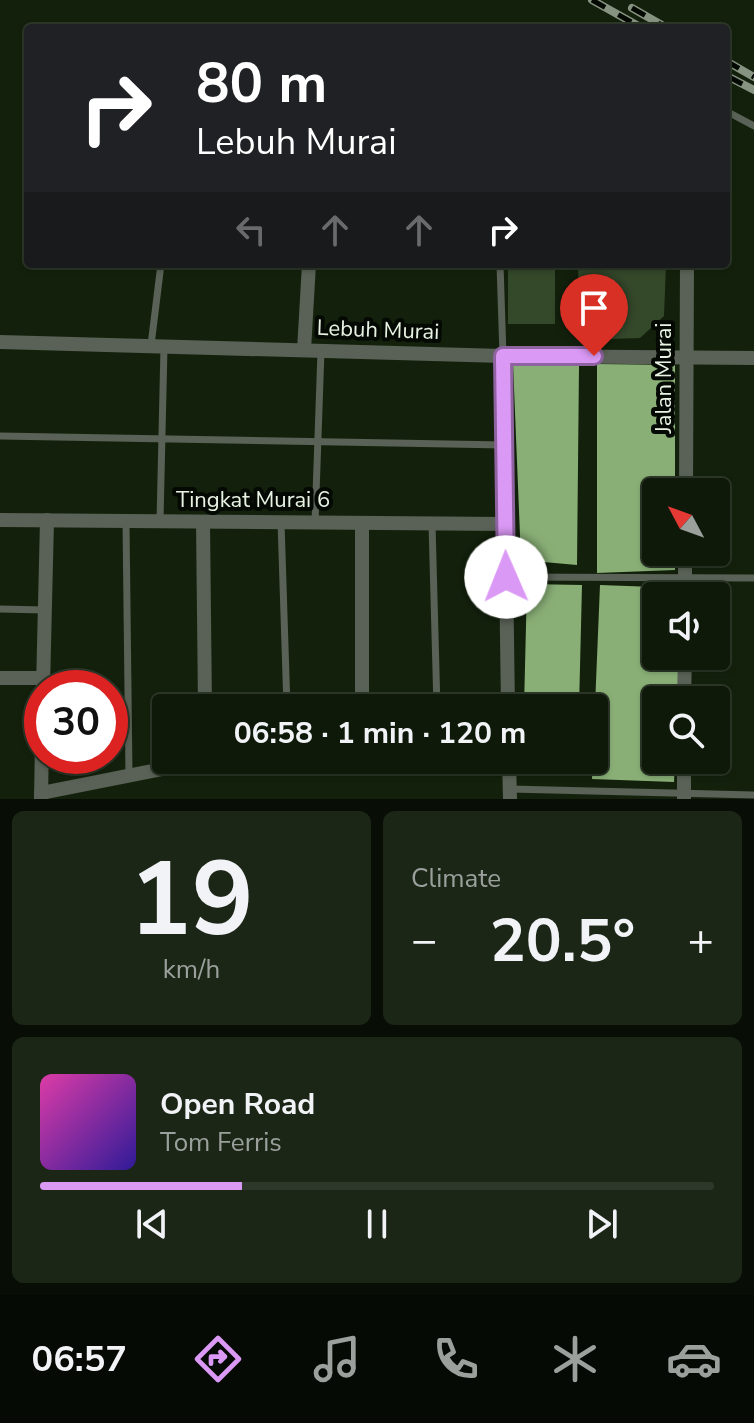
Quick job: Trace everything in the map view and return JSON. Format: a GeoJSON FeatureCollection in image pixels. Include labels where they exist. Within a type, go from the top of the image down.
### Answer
{"type":"FeatureCollection","features":[{"type":"Feature","properties":{"kind":"street"},"geometry":{"type":"LineString","coordinates":[[304,350],[309,268]]}},
{"type":"Feature","properties":{"kind":"street","name":"Jalan Murai"},"geometry":{"type":"LineString","coordinates":[[686,478],[687,268]]}},
{"type":"Feature","properties":{"kind":"street","name":"Lebuh Murai"},"geometry":{"type":"LineString","coordinates":[[0,342],[503,356],[754,358]]}},
{"type":"Feature","properties":{"kind":"street"},"geometry":{"type":"LineString","coordinates":[[503,356],[508,694]]}},
{"type":"Feature","properties":{"kind":"street","name":"Tingkat Murai 6"},"geometry":{"type":"LineString","coordinates":[[0,520],[505,524]]}},
{"type":"Feature","properties":{"kind":"street"},"geometry":{"type":"LineString","coordinates":[[43,670],[47,520]]}},
{"type":"Feature","properties":{"kind":"street"},"geometry":{"type":"LineString","coordinates":[[203,522],[205,694]]}},
{"type":"Feature","properties":{"kind":"street"},"geometry":{"type":"LineString","coordinates":[[362,523],[362,694]]}},
{"type":"Feature","properties":{"kind":"street"},"geometry":{"type":"LineString","coordinates":[[685,566],[685,582]]}},
{"type":"Feature","properties":{"kind":"street"},"geometry":{"type":"LineString","coordinates":[[0,678],[24,681]]}},
{"type":"Feature","properties":{"kind":"street"},"geometry":{"type":"LineString","coordinates":[[41,774],[41,796],[152,771]]}},
{"type":"Feature","properties":{"kind":"street"},"geometry":{"type":"LineString","coordinates":[[509,774],[510,794]]}},
{"type":"Feature","properties":{"kind":"street"},"geometry":{"type":"LineString","coordinates":[[684,774],[684,796]]}},
{"type":"Feature","properties":{"kind":"lane"},"geometry":{"type":"LineString","coordinates":[[730,113],[754,126]]}},
{"type":"Feature","properties":{"kind":"lane"},"geometry":{"type":"LineString","coordinates":[[160,521],[162,439],[157,346],[161,268]]}},
{"type":"Feature","properties":{"kind":"lane"},"geometry":{"type":"LineString","coordinates":[[500,268],[503,356]]}},
{"type":"Feature","properties":{"kind":"lane"},"geometry":{"type":"LineString","coordinates":[[315,523],[321,351]]}},
{"type":"Feature","properties":{"kind":"lane"},"geometry":{"type":"LineString","coordinates":[[0,436],[504,445]]}},
{"type":"Feature","properties":{"kind":"lane"},"geometry":{"type":"LineString","coordinates":[[126,521],[129,776]]}},
{"type":"Feature","properties":{"kind":"lane"},"geometry":{"type":"LineString","coordinates":[[281,522],[287,694]]}},
{"type":"Feature","properties":{"kind":"lane"},"geometry":{"type":"LineString","coordinates":[[432,524],[437,694]]}},
{"type":"Feature","properties":{"kind":"lane"},"geometry":{"type":"LineString","coordinates":[[506,577],[754,578]]}},
{"type":"Feature","properties":{"kind":"lane"},"geometry":{"type":"LineString","coordinates":[[0,609],[45,610]]}},
{"type":"Feature","properties":{"kind":"lane"},"geometry":{"type":"LineString","coordinates":[[510,794],[754,795]]}},
{"type":"Feature","properties":{"kind":"green space"},"geometry":{"type":"Polygon","coordinates":[[[508,268],[555,268],[555,324],[508,324],[508,268]]]}},
{"type":"Feature","properties":{"kind":"green space"},"geometry":{"type":"Polygon","coordinates":[[[578,268],[666,268],[664,316],[640,338],[580,340],[578,268]]]}},
{"type":"Feature","properties":{"kind":"building"},"geometry":{"type":"Polygon","coordinates":[[[513,363],[579,365],[577,565],[521,560],[513,363]]]}},
{"type":"Feature","properties":{"kind":"building"},"geometry":{"type":"Polygon","coordinates":[[[597,364],[675,365],[675,478],[642,478],[642,566],[675,566],[675,570],[597,573],[597,364]]]}},
{"type":"Feature","properties":{"kind":"building"},"geometry":{"type":"Polygon","coordinates":[[[527,584],[582,585],[579,694],[524,694],[527,584]]]}},
{"type":"Feature","properties":{"kind":"building"},"geometry":{"type":"Polygon","coordinates":[[[600,585],[642,587],[642,670],[679,670],[679,686],[642,686],[642,774],[674,774],[674,782],[592,779],[592,774],[608,774],[608,694],[596,694],[600,585]]]}},
{"type":"Feature","properties":{"kind":"railway"},"geometry":{"type":"LineString","coordinates":[[592,0],[635,24]]}},
{"type":"Feature","properties":{"kind":"railway"},"geometry":{"type":"LineString","coordinates":[[632,8],[660,24]]}},
{"type":"Feature","properties":{"kind":"railway"},"geometry":{"type":"LineString","coordinates":[[730,63],[754,77]]}},
{"type":"Feature","properties":{"kind":"railway"},"geometry":{"type":"LineString","coordinates":[[730,78],[754,90]]}},
{"type":"Feature","properties":{"kind":"route"},"geometry":{"type":"LineString","coordinates":[[506,577],[503,356],[594,356]]}}]}
